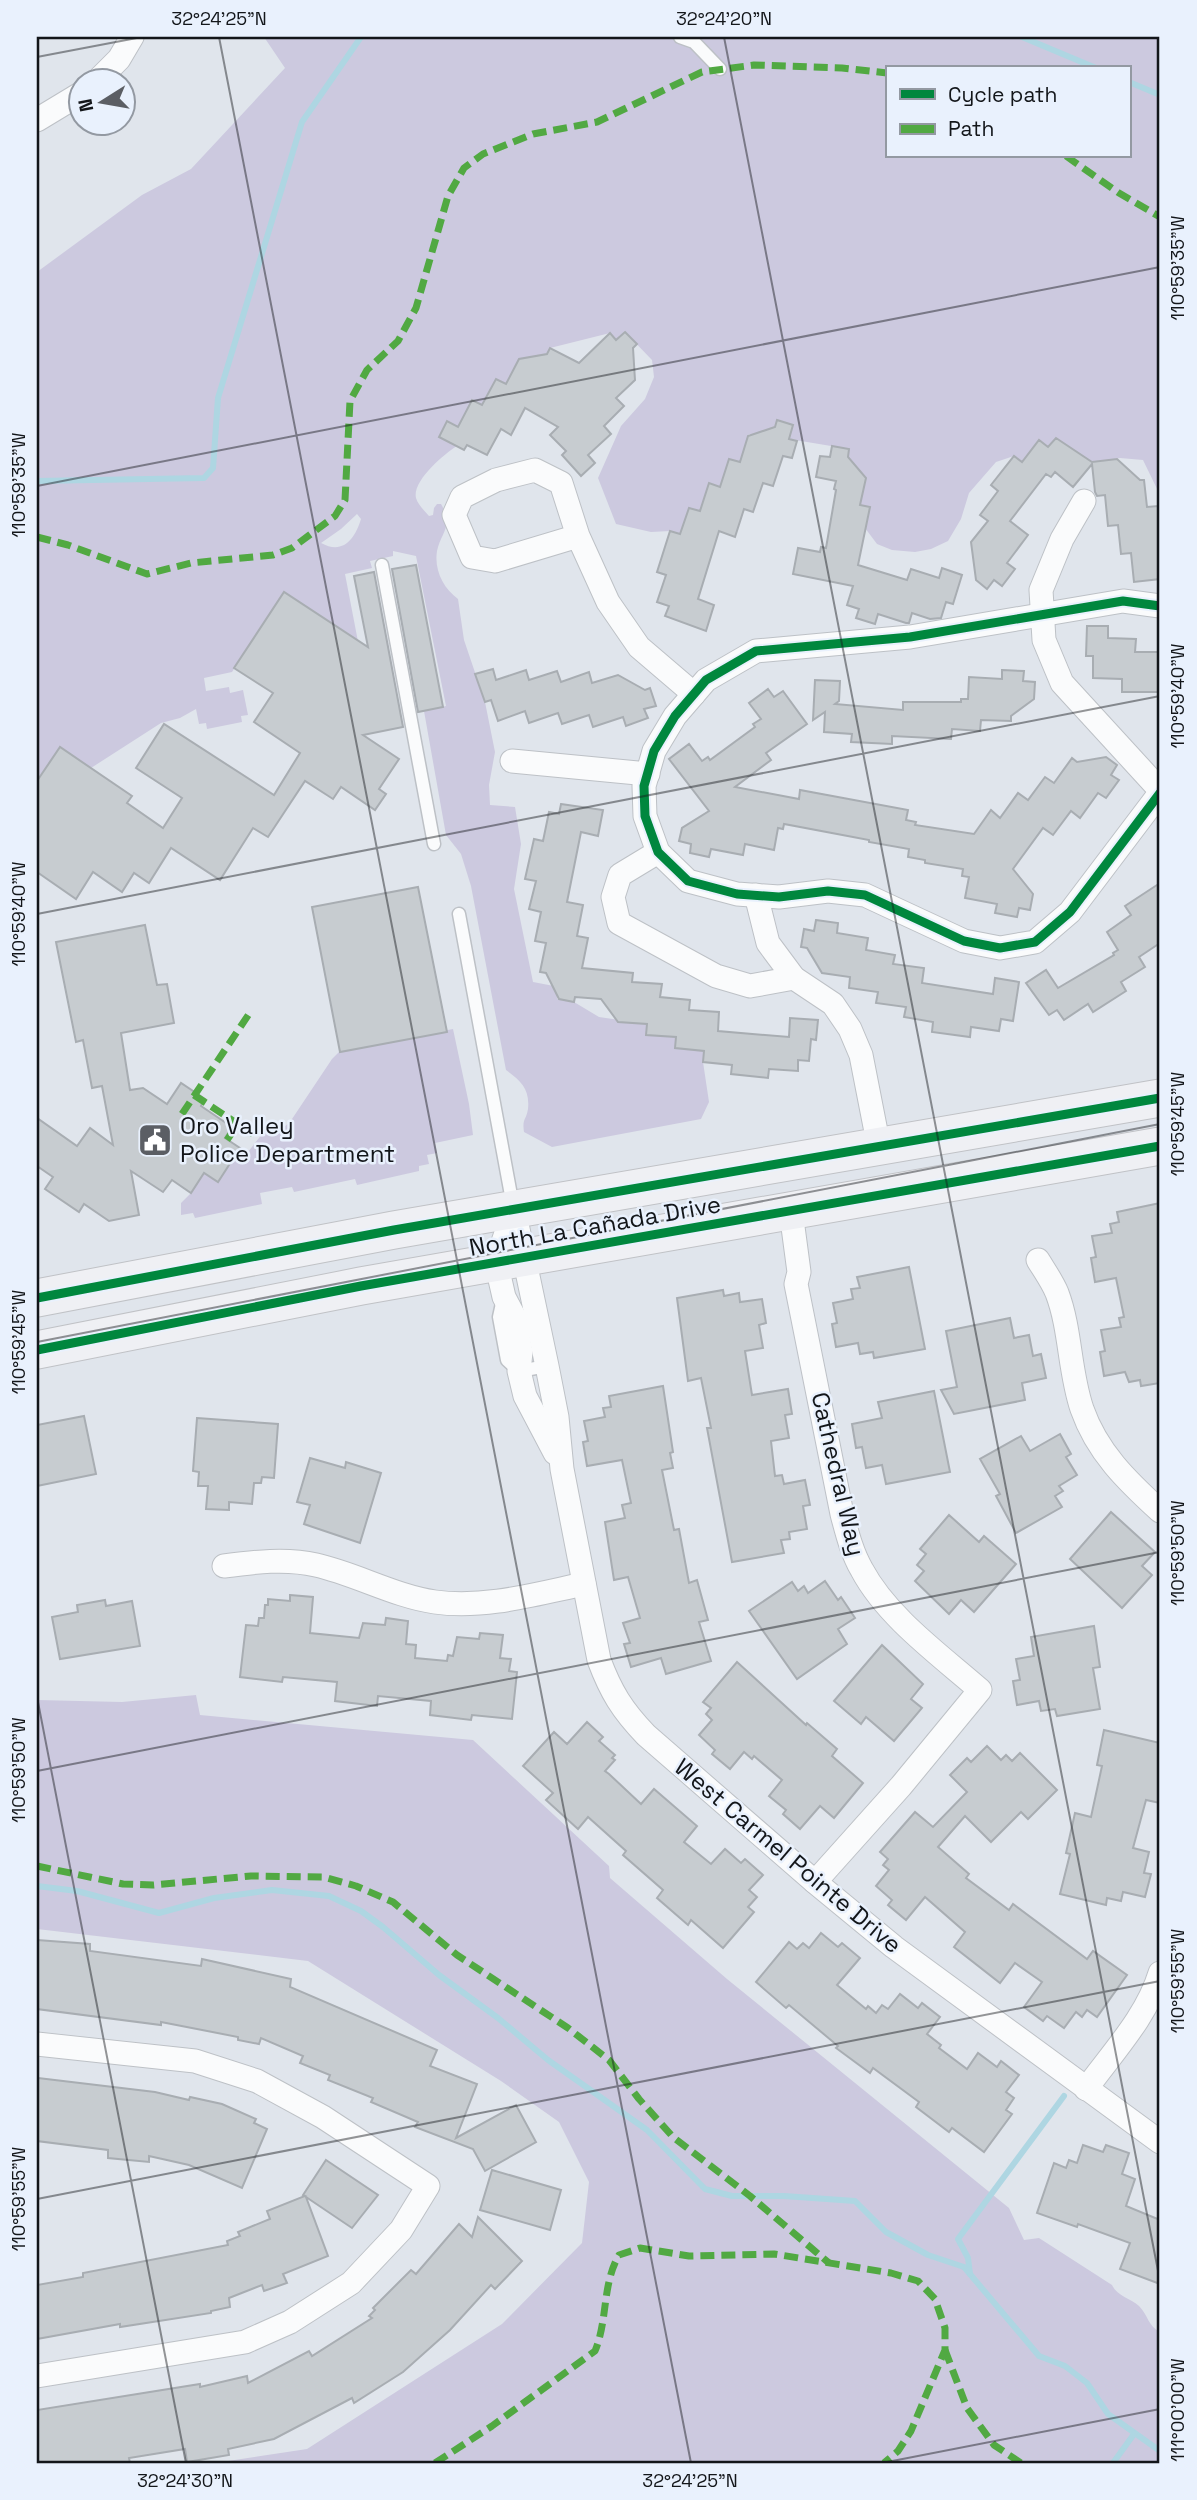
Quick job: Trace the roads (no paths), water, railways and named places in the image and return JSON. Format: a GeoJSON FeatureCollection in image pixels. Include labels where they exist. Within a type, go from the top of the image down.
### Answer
{"type":"FeatureCollection","features":[{"type":"Feature","properties":{"kind":"main road","name":"North La Cañada Drive"},"geometry":{"type":"LineString","coordinates":[[37,1298],[394,1230],[1160,1098]]}},
{"type":"Feature","properties":{"kind":"main road","name":"North La Cañada Drive"},"geometry":{"type":"LineString","coordinates":[[37,1350],[360,1286],[508,1272],[791,1212],[1160,1146]]}},
{"type":"Feature","properties":{"kind":"street"},"geometry":{"type":"LineString","coordinates":[[112,66],[132,37]]}},
{"type":"Feature","properties":{"kind":"street"},"geometry":{"type":"LineString","coordinates":[[37,120],[66,102]]}},
{"type":"Feature","properties":{"kind":"street"},"geometry":{"type":"LineString","coordinates":[[578,536],[495,561],[472,557],[454,515],[462,497],[496,480],[535,470],[561,483],[578,536],[608,602],[639,647],[694,694]]}},
{"type":"Feature","properties":{"kind":"street"},"geometry":{"type":"LineString","coordinates":[[1084,502],[1062,539],[1041,590],[1042,615],[1044,640],[1062,683],[1160,792],[1070,912],[1035,942],[1000,948],[964,942],[865,895],[828,891],[779,897],[737,894],[688,881],[658,852],[645,816],[644,786],[654,751],[675,716],[706,680],[756,651],[910,637],[1042,615],[1124,601],[1160,606]]}},
{"type":"Feature","properties":{"kind":"street"},"geometry":{"type":"LineString","coordinates":[[512,761],[648,774]]}},
{"type":"Feature","properties":{"kind":"street"},"geometry":{"type":"LineString","coordinates":[[658,852],[620,875],[613,897],[619,923],[716,976],[750,986],[794,978]]}},
{"type":"Feature","properties":{"kind":"street"},"geometry":{"type":"LineString","coordinates":[[756,895],[768,943],[794,978],[833,1004],[850,1029],[861,1055],[879,1147]]}},
{"type":"Feature","properties":{"kind":"street","name":"West Carmel Pointe Drive"},"geometry":{"type":"LineString","coordinates":[[514,1210],[508,1272],[521,1352],[519,1371],[527,1402],[545,1431],[562,1469]]}},
{"type":"Feature","properties":{"kind":"street","name":"Cathedral Way"},"geometry":{"type":"LineString","coordinates":[[791,1212],[799,1272],[796,1284],[842,1514],[861,1569],[888,1607],[980,1689],[901,1786],[815,1882]]}},
{"type":"Feature","properties":{"kind":"street"},"geometry":{"type":"LineString","coordinates":[[1038,1260],[1056,1292],[1066,1325],[1078,1396],[1090,1428],[1101,1449],[1117,1470],[1160,1511]]}},
{"type":"Feature","properties":{"kind":"street","name":"West Carmel Pointe Drive"},"geometry":{"type":"LineString","coordinates":[[508,1272],[547,1366],[557,1417],[562,1469],[600,1660],[609,1688],[623,1711],[656,1744],[894,1947],[1160,2143]]}},
{"type":"Feature","properties":{"kind":"street"},"geometry":{"type":"LineString","coordinates":[[225,1566],[264,1561],[316,1565],[433,1602],[466,1604],[504,1600],[584,1584]]}},
{"type":"Feature","properties":{"kind":"street"},"geometry":{"type":"LineString","coordinates":[[1086,2089],[1143,2012],[1155,1990],[1160,1973]]}},
{"type":"Feature","properties":{"kind":"street"},"geometry":{"type":"LineString","coordinates":[[37,2044],[195,2062],[257,2081],[323,2117],[428,2186],[401,2230],[351,2283],[290,2322],[245,2342],[37,2376]]}},
{"type":"Feature","properties":{"kind":"lane"},"geometry":{"type":"LineString","coordinates":[[680,37],[694,42],[720,69]]}},
{"type":"Feature","properties":{"kind":"lane"},"geometry":{"type":"LineString","coordinates":[[382,565],[434,844]]}},
{"type":"Feature","properties":{"kind":"lane"},"geometry":{"type":"LineString","coordinates":[[459,914],[514,1210]]}},
{"type":"Feature","properties":{"kind":"lane"},"geometry":{"type":"LineString","coordinates":[[519,1371],[547,1366]]}},
{"type":"Feature","properties":{"kind":"waterway"},"geometry":{"type":"LineString","coordinates":[[37,481],[204,478],[213,468],[218,398],[302,122],[361,37]]}},
{"type":"Feature","properties":{"kind":"waterway"},"geometry":{"type":"LineString","coordinates":[[1022,37],[1091,66]]}},
{"type":"Feature","properties":{"kind":"waterway"},"geometry":{"type":"LineString","coordinates":[[1130,82],[1160,95]]}},
{"type":"Feature","properties":{"kind":"waterway"},"geometry":{"type":"LineString","coordinates":[[37,1886],[77,1891],[159,1913],[214,1898],[272,1890],[329,1896],[361,1911],[548,2060],[647,2130],[705,2189],[732,2196],[784,2196],[855,2201],[886,2232],[928,2255],[964,2267],[1039,2356],[1065,2366],[1087,2383],[1108,2414],[1160,2451]]}},
{"type":"Feature","properties":{"kind":"waterway"},"geometry":{"type":"LineString","coordinates":[[970,2274],[968,2258],[958,2239],[1064,2096]]}},
{"type":"Feature","properties":{"kind":"waterway"},"geometry":{"type":"LineString","coordinates":[[1113,2463],[1134,2434]]}},
{"type":"Feature","properties":{"kind":"place","name":"Oro Valley Police Department"},"geometry":{"type":"Point","coordinates":[155,1140]}}]}
